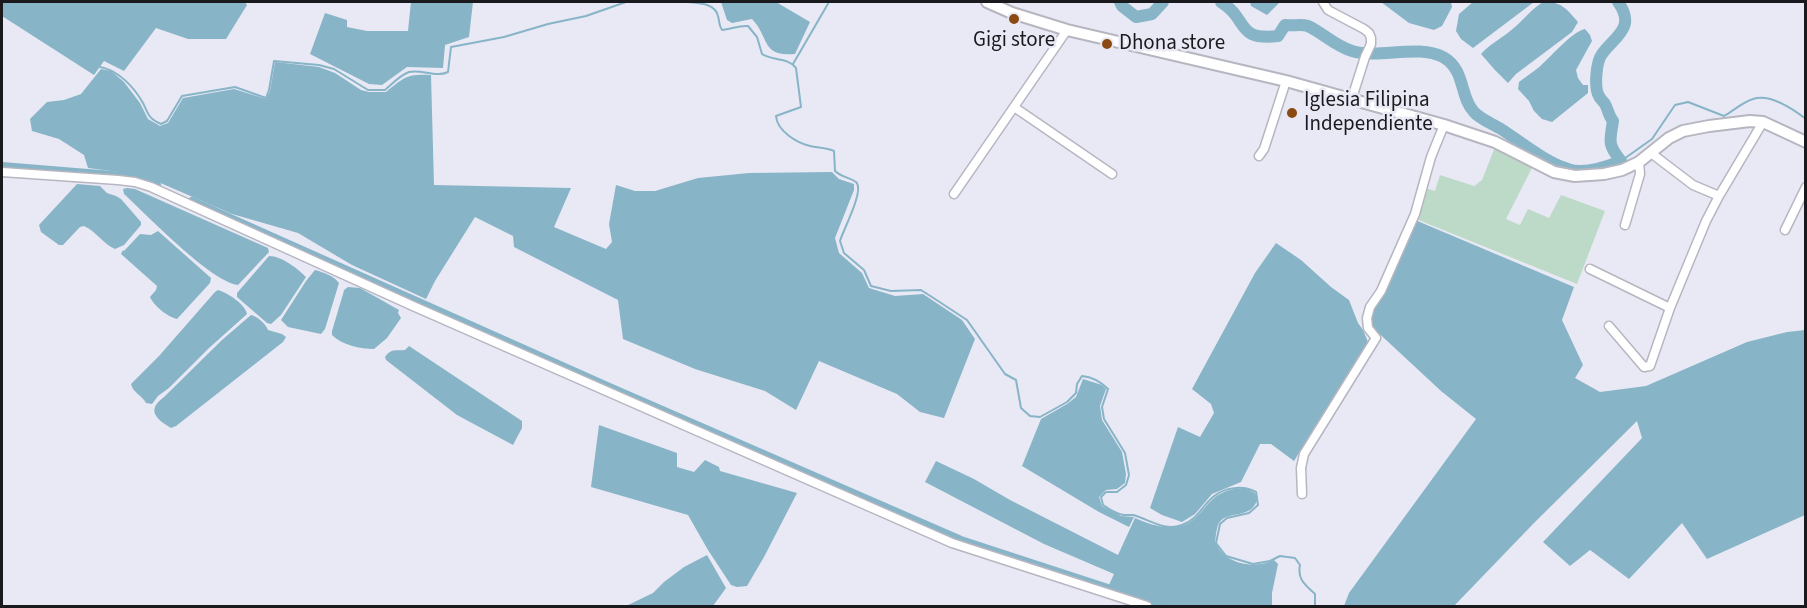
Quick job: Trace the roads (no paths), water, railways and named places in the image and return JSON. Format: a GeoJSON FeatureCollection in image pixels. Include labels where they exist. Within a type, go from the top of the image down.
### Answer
{"type":"FeatureCollection","features":[{"type":"Feature","properties":{"kind":"street"},"geometry":{"type":"LineString","coordinates":[[987,2],[1012,13],[1067,30],[1286,81],[1444,125],[1495,142],[1554,172],[1575,176],[1622,170],[1639,162],[1659,145],[1683,131],[1750,121],[1762,122],[1806,142]]}},
{"type":"Feature","properties":{"kind":"street"},"geometry":{"type":"LineString","coordinates":[[1323,2],[1332,13],[1347,19],[1369,33],[1371,44],[1352,98]]}},
{"type":"Feature","properties":{"kind":"street"},"geometry":{"type":"LineString","coordinates":[[954,194],[1067,30]]}},
{"type":"Feature","properties":{"kind":"street"},"geometry":{"type":"LineString","coordinates":[[1259,156],[1264,149],[1286,81]]}},
{"type":"Feature","properties":{"kind":"street"},"geometry":{"type":"LineString","coordinates":[[1014,106],[1112,174]]}},
{"type":"Feature","properties":{"kind":"street"},"geometry":{"type":"LineString","coordinates":[[1609,326],[1642,364],[1647,367],[1652,363],[1670,308],[1706,221],[1762,122]]}},
{"type":"Feature","properties":{"kind":"street"},"geometry":{"type":"LineString","coordinates":[[1302,494],[1301,468],[1304,454],[1377,338],[1368,328],[1367,318],[1370,307],[1381,291],[1415,214],[1431,157],[1444,125]]}},
{"type":"Feature","properties":{"kind":"street"},"geometry":{"type":"LineString","coordinates":[[1651,153],[1693,185],[1719,196]]}},
{"type":"Feature","properties":{"kind":"street"},"geometry":{"type":"LineString","coordinates":[[1625,225],[1640,174],[1639,162]]}},
{"type":"Feature","properties":{"kind":"street"},"geometry":{"type":"LineString","coordinates":[[2,172],[118,180],[135,182],[151,188],[952,543],[1147,606]]}},
{"type":"Feature","properties":{"kind":"street"},"geometry":{"type":"LineString","coordinates":[[1785,230],[1806,187]]}},
{"type":"Feature","properties":{"kind":"street"},"geometry":{"type":"LineString","coordinates":[[1590,269],[1670,308]]}},
{"type":"Feature","properties":{"kind":"water"},"geometry":{"type":"Polygon","coordinates":[[[2,2],[245,2],[247,5],[226,39],[188,39],[156,28],[124,71],[104,61],[94,75],[2,16],[2,2]]]}},
{"type":"Feature","properties":{"kind":"water"},"geometry":{"type":"Polygon","coordinates":[[[411,2],[473,2],[469,37],[445,45],[443,68],[407,67],[382,85],[369,84],[310,54],[325,13],[347,20],[347,27],[367,31],[408,31],[411,2]]]}},
{"type":"Feature","properties":{"kind":"water"},"geometry":{"type":"Polygon","coordinates":[[[721,2],[776,2],[810,22],[795,54],[784,54],[771,49],[752,19],[732,23],[727,20],[721,2]]]}},
{"type":"Feature","properties":{"kind":"water"},"geometry":{"type":"Polygon","coordinates":[[[1250,2],[1280,2],[1267,15],[1251,6],[1250,2]]]}},
{"type":"Feature","properties":{"kind":"water"},"geometry":{"type":"Polygon","coordinates":[[[1381,2],[1451,2],[1452,7],[1442,26],[1434,30],[1409,23],[1381,2]]]}},
{"type":"Feature","properties":{"kind":"water"},"geometry":{"type":"Polygon","coordinates":[[[1473,2],[1534,2],[1473,48],[1461,39],[1456,31],[1459,14],[1473,2]]]}},
{"type":"Feature","properties":{"kind":"water"},"geometry":{"type":"Polygon","coordinates":[[[1543,2],[1555,3],[1563,7],[1578,22],[1572,32],[1516,74],[1508,83],[1481,54],[1543,2]]]}},
{"type":"Feature","properties":{"kind":"water"},"geometry":{"type":"Polygon","coordinates":[[[1585,29],[1592,41],[1576,70],[1583,85],[1588,85],[1588,93],[1552,122],[1542,119],[1518,89],[1519,82],[1538,68],[1573,35],[1585,29]]]}},
{"type":"Feature","properties":{"kind":"water"},"geometry":{"type":"Polygon","coordinates":[[[275,62],[319,67],[369,92],[386,92],[406,78],[431,75],[434,185],[571,188],[554,227],[606,249],[612,242],[609,224],[616,185],[635,191],[655,191],[698,178],[749,173],[832,172],[839,179],[854,184],[854,190],[835,238],[839,253],[862,273],[869,288],[895,296],[923,294],[962,320],[975,339],[944,418],[920,412],[897,394],[819,361],[796,410],[765,391],[695,369],[623,339],[618,300],[514,247],[513,236],[475,217],[426,299],[352,265],[298,233],[232,214],[142,175],[88,168],[84,155],[59,139],[32,131],[30,119],[47,102],[64,100],[81,94],[101,69],[111,71],[124,82],[140,103],[148,119],[160,126],[168,123],[183,98],[234,89],[266,99],[270,91],[275,62]]]}},
{"type":"Feature","properties":{"kind":"water"},"geometry":{"type":"Polygon","coordinates":[[[77,184],[100,186],[107,193],[121,199],[141,222],[124,245],[115,249],[84,226],[80,227],[63,245],[59,245],[41,232],[39,225],[77,184]]]}},
{"type":"Feature","properties":{"kind":"water"},"geometry":{"type":"Polygon","coordinates":[[[123,189],[135,189],[268,248],[269,252],[238,285],[226,281],[196,260],[163,231],[124,194],[123,189]]]}},
{"type":"Feature","properties":{"kind":"water"},"geometry":{"type":"Polygon","coordinates":[[[1415,220],[1574,287],[1562,320],[1583,365],[1575,378],[1600,392],[1646,386],[1747,342],[1805,330],[1805,515],[1707,559],[1682,523],[1629,579],[1590,550],[1570,566],[1543,542],[1642,438],[1637,421],[1454,606],[1344,606],[1349,593],[1476,419],[1441,391],[1370,325],[1368,318],[1415,220]]]}},
{"type":"Feature","properties":{"kind":"water"},"geometry":{"type":"Polygon","coordinates":[[[158,231],[211,278],[210,283],[177,319],[166,314],[155,304],[150,297],[157,286],[121,254],[140,234],[151,235],[158,231]]]}},
{"type":"Feature","properties":{"kind":"water"},"geometry":{"type":"Polygon","coordinates":[[[1276,243],[1301,260],[1349,300],[1368,342],[1294,461],[1271,444],[1260,444],[1241,482],[1212,494],[1195,514],[1182,522],[1162,515],[1150,508],[1178,427],[1200,437],[1214,413],[1211,404],[1192,389],[1255,273],[1276,243]]]}},
{"type":"Feature","properties":{"kind":"water"},"geometry":{"type":"Polygon","coordinates":[[[269,256],[284,261],[306,277],[281,315],[271,324],[237,297],[237,293],[269,256]]]}},
{"type":"Feature","properties":{"kind":"water"},"geometry":{"type":"Polygon","coordinates":[[[315,270],[331,276],[339,283],[325,329],[321,334],[288,327],[281,320],[315,270]]]}},
{"type":"Feature","properties":{"kind":"water"},"geometry":{"type":"Polygon","coordinates":[[[348,287],[360,288],[399,310],[401,318],[387,338],[374,349],[352,346],[332,335],[344,290],[348,287]]]}},
{"type":"Feature","properties":{"kind":"water"},"geometry":{"type":"Polygon","coordinates":[[[218,290],[236,299],[247,314],[152,404],[146,403],[131,384],[218,290]]]}},
{"type":"Feature","properties":{"kind":"water"},"geometry":{"type":"Polygon","coordinates":[[[251,315],[261,321],[268,330],[286,337],[283,342],[176,426],[171,428],[157,418],[155,406],[222,340],[251,315]]]}},
{"type":"Feature","properties":{"kind":"water"},"geometry":{"type":"Polygon","coordinates":[[[409,346],[522,421],[522,428],[513,445],[457,415],[386,360],[385,357],[389,352],[405,350],[409,346]]]}},
{"type":"Feature","properties":{"kind":"water"},"geometry":{"type":"Polygon","coordinates":[[[1083,379],[1102,385],[1106,389],[1100,406],[1102,420],[1122,452],[1126,474],[1125,483],[1117,489],[1106,490],[1099,497],[1102,506],[1121,516],[1134,517],[1129,527],[1099,512],[1022,466],[1041,419],[1076,397],[1083,379]]]}},
{"type":"Feature","properties":{"kind":"water"},"geometry":{"type":"Polygon","coordinates":[[[599,425],[677,453],[677,467],[694,472],[705,460],[719,467],[720,471],[797,493],[747,586],[731,585],[688,515],[591,487],[599,425]]]}},
{"type":"Feature","properties":{"kind":"water"},"geometry":{"type":"Polygon","coordinates":[[[936,461],[1118,555],[1135,518],[1163,527],[1181,526],[1195,519],[1213,499],[1223,492],[1237,489],[1249,490],[1258,498],[1255,505],[1250,510],[1223,519],[1218,525],[1215,542],[1225,556],[1232,560],[1244,564],[1256,564],[1274,560],[1278,564],[1272,593],[1272,606],[1167,606],[1108,587],[1114,574],[1044,544],[925,482],[936,461]]]}},
{"type":"Feature","properties":{"kind":"water"},"geometry":{"type":"Polygon","coordinates":[[[707,555],[726,588],[713,606],[626,606],[653,593],[684,567],[707,555]]]}},
{"type":"Feature","properties":{"kind":"waterway"},"geometry":{"type":"LineString","coordinates":[[100,67],[125,80],[139,97],[149,116],[161,124],[167,121],[182,96],[235,87],[266,98],[274,61],[319,65],[334,69],[368,90],[385,90],[399,77],[409,72],[439,74],[448,72],[451,47],[504,37],[586,16],[626,2]]}},
{"type":"Feature","properties":{"kind":"waterway"},"geometry":{"type":"LineString","coordinates":[[687,2],[706,4],[713,8],[722,30],[748,26],[757,37],[762,54],[789,62],[796,68],[801,107],[776,116],[777,121],[789,136],[799,142],[834,151],[835,171],[856,182],[858,186],[856,201],[840,241],[844,253],[864,270],[871,286],[891,291],[921,290],[967,320],[1005,374],[1016,380],[1021,408],[1030,416],[1040,417],[1067,402],[1076,393],[1077,384],[1082,376],[1093,378],[1105,386],[1108,389],[1102,407],[1104,419],[1125,453],[1129,475],[1126,485],[1117,492],[1106,492],[1101,497],[1103,505],[1113,511],[1133,515],[1163,526],[1175,527],[1192,520],[1213,497],[1223,491],[1240,488],[1256,492],[1258,505],[1249,513],[1227,518],[1220,524],[1216,543],[1226,556],[1253,564],[1270,561],[1280,556],[1295,558],[1300,565],[1299,570],[1303,581],[1315,594],[1315,606]]}},
{"type":"Feature","properties":{"kind":"waterway"},"geometry":{"type":"LineString","coordinates":[[793,64],[829,2]]}},
{"type":"Feature","properties":{"kind":"waterway"},"geometry":{"type":"LineString","coordinates":[[1120,2],[1136,17],[1152,14],[1163,2]]}},
{"type":"Feature","properties":{"kind":"waterway"},"geometry":{"type":"LineString","coordinates":[[1221,2],[1236,15],[1248,32],[1255,35],[1278,36],[1285,25],[1306,25],[1352,51],[1363,53],[1410,51],[1433,53],[1443,57],[1455,69],[1469,106],[1477,115],[1551,162],[1574,171],[1588,171],[1621,161],[1613,150],[1611,138],[1613,121],[1597,92],[1596,81],[1600,58],[1622,31],[1624,25],[1623,11],[1618,2]]}},
{"type":"Feature","properties":{"kind":"waterway"},"geometry":{"type":"LineString","coordinates":[[1621,161],[1652,139],[1675,105],[1688,102],[1724,116],[1749,100],[1767,98],[1788,107],[1806,119]]}},
{"type":"Feature","properties":{"kind":"waterway"},"geometry":{"type":"LineString","coordinates":[[2,166],[137,177],[157,185]]}},
{"type":"Feature","properties":{"kind":"waterway"},"geometry":{"type":"LineString","coordinates":[[192,201],[607,386],[961,540],[1163,606]]}},
{"type":"Feature","properties":{"kind":"place","name":"Gigi store"},"geometry":{"type":"Point","coordinates":[1014,19]}},
{"type":"Feature","properties":{"kind":"place","name":"Dhona store"},"geometry":{"type":"Point","coordinates":[1107,44]}},
{"type":"Feature","properties":{"kind":"place","name":"Iglesia Filipina Independiente"},"geometry":{"type":"Point","coordinates":[1292,113]}}]}
